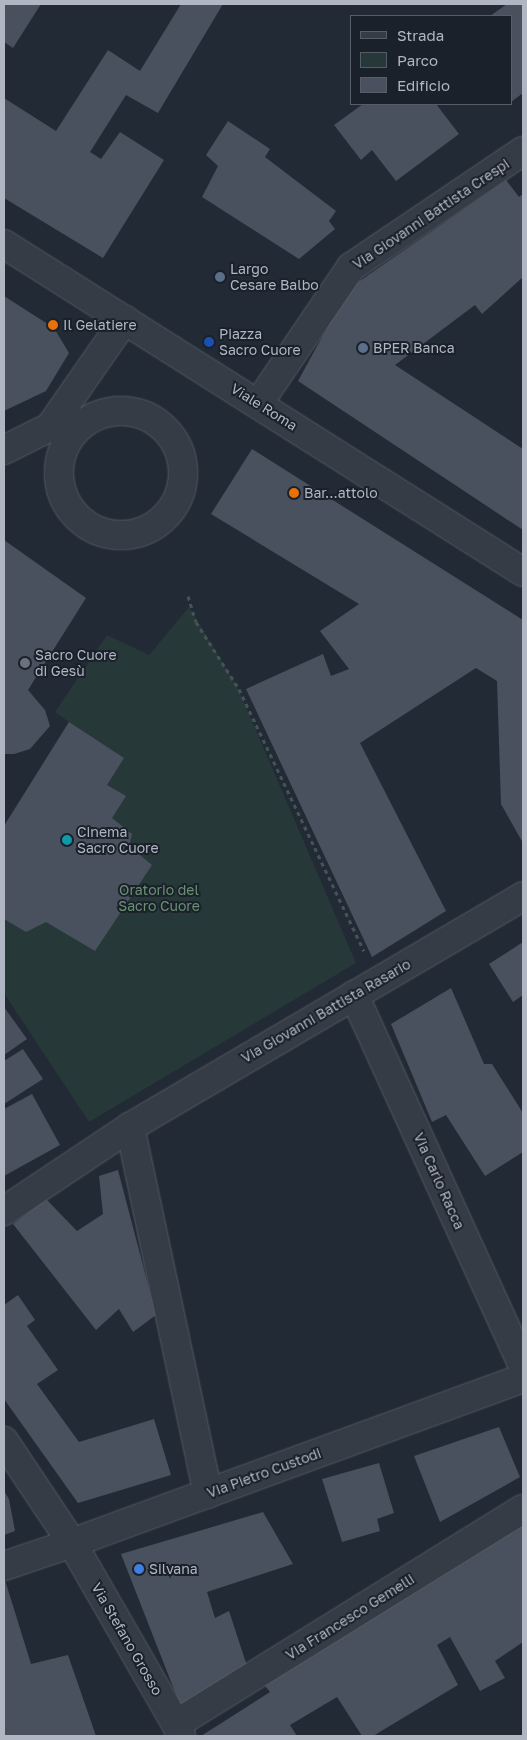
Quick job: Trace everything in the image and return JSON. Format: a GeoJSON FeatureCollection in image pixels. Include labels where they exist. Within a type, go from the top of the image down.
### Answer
{"type":"FeatureCollection","features":[{"type":"Feature","properties":{"kind":"street","name":"Via Giovanni Battista Crespi"},"geometry":{"type":"LineString","coordinates":[[258,404],[351,267],[523,151]]}},
{"type":"Feature","properties":{"kind":"street","name":"Viale Roma"},"geometry":{"type":"LineString","coordinates":[[4,244],[523,572]]}},
{"type":"Feature","properties":{"kind":"street"},"geometry":{"type":"LineString","coordinates":[[4,450],[58,436],[78,428],[97,416],[118,411],[139,413],[159,423],[173,439],[182,459],[183,480],[177,500],[164,518],[148,529],[130,534],[111,534],[93,528],[77,516],[66,500],[60,482],[58,436],[125,319]]}},
{"type":"Feature","properties":{"kind":"street","name":"Via Giovanni Battista Rasario"},"geometry":{"type":"LineString","coordinates":[[4,1211],[130,1127],[523,896]]}},
{"type":"Feature","properties":{"kind":"street","name":"Via Carlo Racca"},"geometry":{"type":"LineString","coordinates":[[354,995],[523,1366]]}},
{"type":"Feature","properties":{"kind":"street"},"geometry":{"type":"LineString","coordinates":[[130,1127],[208,1494]]}},
{"type":"Feature","properties":{"kind":"street","name":"Via Pietro Custodi"},"geometry":{"type":"LineString","coordinates":[[4,1566],[208,1494],[523,1378]]}},
{"type":"Feature","properties":{"kind":"street","name":"Via Stefano Grosso"},"geometry":{"type":"LineString","coordinates":[[4,1441],[72,1543],[179,1730]]}},
{"type":"Feature","properties":{"kind":"street","name":"Via Francesco Gemelli"},"geometry":{"type":"LineString","coordinates":[[179,1730],[523,1510]]}},
{"type":"Feature","properties":{"kind":"path"},"geometry":{"type":"LineString","coordinates":[[188,596],[196,622],[239,689],[365,954]]}},
{"type":"Feature","properties":{"kind":"green space","name":"Oratorio del Sacro Cuore"},"geometry":{"type":"Polygon","coordinates":[[[189,607],[236,684],[356,963],[89,1122],[4,993],[4,826],[69,722],[55,712],[107,635],[149,655],[189,607]]]}},
{"type":"Feature","properties":{"kind":"building"},"geometry":{"type":"Polygon","coordinates":[[[4,4],[41,4],[13,48],[4,42],[4,4]]]}},
{"type":"Feature","properties":{"kind":"building"},"geometry":{"type":"Polygon","coordinates":[[[181,4],[223,4],[158,113],[126,95],[90,152],[101,159],[120,132],[164,160],[103,258],[4,198],[4,98],[56,131],[108,50],[140,71],[181,4]]]}},
{"type":"Feature","properties":{"kind":"building"},"geometry":{"type":"Polygon","coordinates":[[[507,4],[523,4],[523,93],[512,101],[512,15],[491,15],[507,4]]]}},
{"type":"Feature","properties":{"kind":"building"},"geometry":{"type":"Polygon","coordinates":[[[362,105],[437,105],[459,134],[396,181],[372,150],[361,160],[334,125],[362,105]]]}},
{"type":"Feature","properties":{"kind":"building"},"geometry":{"type":"Polygon","coordinates":[[[228,121],[270,149],[265,157],[336,211],[329,221],[335,229],[299,259],[202,197],[218,166],[206,155],[228,121]]]}},
{"type":"Feature","properties":{"kind":"building"},"geometry":{"type":"Polygon","coordinates":[[[506,180],[519,197],[523,194],[523,277],[482,314],[475,305],[395,365],[523,449],[523,530],[298,381],[348,289],[506,180]]]}},
{"type":"Feature","properties":{"kind":"building"},"geometry":{"type":"Polygon","coordinates":[[[4,296],[54,328],[69,353],[46,391],[4,411],[4,296]]]}},
{"type":"Feature","properties":{"kind":"building"},"geometry":{"type":"Polygon","coordinates":[[[252,449],[523,620],[523,843],[501,804],[497,681],[476,668],[360,743],[446,911],[372,957],[246,689],[323,654],[331,676],[349,669],[320,631],[359,604],[211,514],[252,449]]]}},
{"type":"Feature","properties":{"kind":"building","name":"Sacro Cuore di Gesù"},"geometry":{"type":"Polygon","coordinates":[[[4,540],[86,598],[28,690],[45,710],[50,726],[30,749],[14,754],[4,754],[4,540]]]}},
{"type":"Feature","properties":{"kind":"building","name":"Cinema Sacro Cuore"},"geometry":{"type":"Polygon","coordinates":[[[69,722],[124,758],[107,785],[126,796],[112,818],[132,834],[129,846],[152,865],[95,951],[46,922],[26,932],[4,919],[4,826],[69,722]]]}},
{"type":"Feature","properties":{"kind":"building"},"geometry":{"type":"Polygon","coordinates":[[[523,942],[523,995],[513,1002],[489,964],[523,942]]]}},
{"type":"Feature","properties":{"kind":"building"},"geometry":{"type":"Polygon","coordinates":[[[451,988],[484,1064],[492,1064],[523,1113],[523,1152],[485,1176],[446,1115],[432,1122],[391,1024],[451,988]]]}},
{"type":"Feature","properties":{"kind":"building"},"geometry":{"type":"Polygon","coordinates":[[[4,1007],[27,1039],[4,1055],[4,1007]]]}},
{"type":"Feature","properties":{"kind":"building"},"geometry":{"type":"Polygon","coordinates":[[[23,1049],[43,1079],[4,1104],[4,1061],[23,1049]]]}},
{"type":"Feature","properties":{"kind":"building"},"geometry":{"type":"Polygon","coordinates":[[[32,1094],[60,1145],[4,1176],[4,1109],[32,1094]]]}},
{"type":"Feature","properties":{"kind":"building"},"geometry":{"type":"Polygon","coordinates":[[[118,1170],[156,1315],[133,1332],[119,1309],[96,1330],[13,1224],[46,1199],[77,1231],[103,1214],[99,1176],[118,1170]]]}},
{"type":"Feature","properties":{"kind":"building"},"geometry":{"type":"Polygon","coordinates":[[[18,1295],[35,1320],[27,1326],[58,1370],[37,1384],[79,1442],[154,1419],[171,1475],[78,1503],[4,1399],[4,1305],[18,1295]]]}},
{"type":"Feature","properties":{"kind":"building"},"geometry":{"type":"Polygon","coordinates":[[[499,1427],[520,1477],[440,1522],[414,1456],[499,1427]]]}},
{"type":"Feature","properties":{"kind":"building"},"geometry":{"type":"Polygon","coordinates":[[[379,1463],[394,1513],[377,1519],[380,1531],[342,1542],[322,1479],[379,1463]]]}},
{"type":"Feature","properties":{"kind":"building"},"geometry":{"type":"Polygon","coordinates":[[[4,1491],[9,1499],[15,1531],[4,1535],[4,1491]]]}},
{"type":"Feature","properties":{"kind":"building"},"geometry":{"type":"Polygon","coordinates":[[[263,1512],[293,1564],[207,1592],[215,1618],[229,1611],[248,1669],[182,1710],[121,1554],[263,1512]]]}},
{"type":"Feature","properties":{"kind":"building"},"geometry":{"type":"Polygon","coordinates":[[[523,1521],[523,1642],[495,1661],[505,1678],[480,1691],[450,1637],[437,1645],[458,1685],[373,1736],[362,1736],[337,1697],[290,1725],[297,1736],[201,1736],[270,1692],[262,1682],[523,1521]]]}},
{"type":"Feature","properties":{"kind":"building"},"geometry":{"type":"Polygon","coordinates":[[[5,1580],[31,1664],[68,1655],[96,1736],[4,1736],[5,1580]]]}},
{"type":"Feature","properties":{"kind":"place","name":"Largo Cesare Balbo"},"geometry":{"type":"Point","coordinates":[220,277]}},
{"type":"Feature","properties":{"kind":"place","name":"Il Gelatiere"},"geometry":{"type":"Point","coordinates":[53,325]}},
{"type":"Feature","properties":{"kind":"place","name":"Piazza Sacro Cuore"},"geometry":{"type":"Point","coordinates":[209,342]}},
{"type":"Feature","properties":{"kind":"place","name":"BPER Banca"},"geometry":{"type":"Point","coordinates":[363,348]}},
{"type":"Feature","properties":{"kind":"place","name":"Bar...attolo"},"geometry":{"type":"Point","coordinates":[294,493]}},
{"type":"Feature","properties":{"kind":"place","name":"Sacro Cuore di Gesù"},"geometry":{"type":"Point","coordinates":[25,663]}},
{"type":"Feature","properties":{"kind":"place","name":"Cinema Sacro Cuore"},"geometry":{"type":"Point","coordinates":[67,840]}},
{"type":"Feature","properties":{"kind":"place","name":"Silvana"},"geometry":{"type":"Point","coordinates":[139,1569]}}]}
